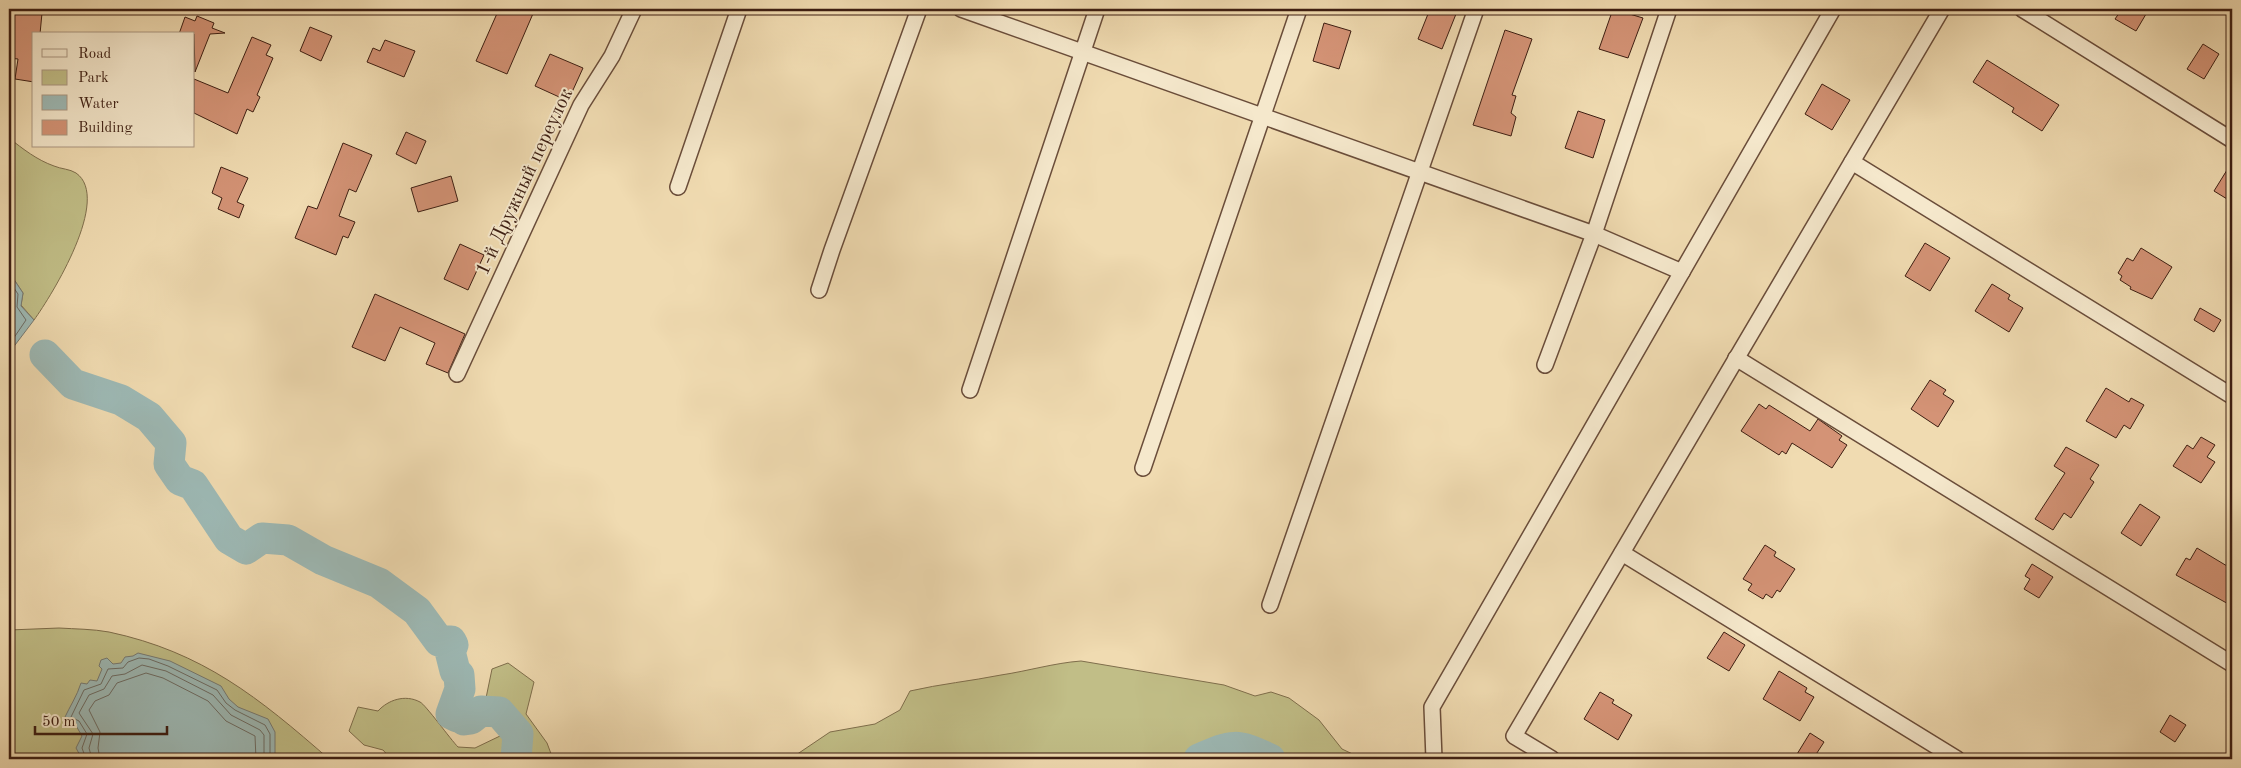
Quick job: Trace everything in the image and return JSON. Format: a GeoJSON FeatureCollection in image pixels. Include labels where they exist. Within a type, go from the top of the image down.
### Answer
{"type":"FeatureCollection","features":[{"type":"Feature","properties":{"kind":"street","name":"1-й Дружный переулок"},"geometry":{"type":"LineString","coordinates":[[457,374],[581,105],[612,56],[634,9]]}},
{"type":"Feature","properties":{"kind":"street"},"geometry":{"type":"LineString","coordinates":[[678,187],[739,9]]}},
{"type":"Feature","properties":{"kind":"street"},"geometry":{"type":"LineString","coordinates":[[819,290],[919,9]]}},
{"type":"Feature","properties":{"kind":"street"},"geometry":{"type":"LineString","coordinates":[[961,9],[1594,234],[1682,272]]}},
{"type":"Feature","properties":{"kind":"street"},"geometry":{"type":"LineString","coordinates":[[970,390],[983,357],[1097,9]]}},
{"type":"Feature","properties":{"kind":"street"},"geometry":{"type":"LineString","coordinates":[[1143,468],[1299,9]]}},
{"type":"Feature","properties":{"kind":"street"},"geometry":{"type":"LineString","coordinates":[[1270,605],[1418,172],[1476,9]]}},
{"type":"Feature","properties":{"kind":"street"},"geometry":{"type":"LineString","coordinates":[[1546,365],[1594,234],[1669,9]]}},
{"type":"Feature","properties":{"kind":"street"},"geometry":{"type":"LineString","coordinates":[[1434,759],[1432,706],[1833,9]]}},
{"type":"Feature","properties":{"kind":"street"},"geometry":{"type":"LineString","coordinates":[[1552,759],[1514,736],[1942,9]]}},
{"type":"Feature","properties":{"kind":"street"},"geometry":{"type":"LineString","coordinates":[[2022,9],[2232,140]]}},
{"type":"Feature","properties":{"kind":"street"},"geometry":{"type":"LineString","coordinates":[[1852,162],[2232,396]]}},
{"type":"Feature","properties":{"kind":"street"},"geometry":{"type":"LineString","coordinates":[[1736,358],[2232,664]]}},
{"type":"Feature","properties":{"kind":"street"},"geometry":{"type":"LineString","coordinates":[[1622,553],[1957,759]]}},
{"type":"Feature","properties":{"kind":"green space"},"geometry":{"type":"Polygon","coordinates":[[[9,138],[42,161],[76,173],[85,185],[87,203],[83,224],[75,246],[65,269],[34,320],[21,305],[23,293],[9,272],[9,138]]]}},
{"type":"Feature","properties":{"kind":"green space"},"geometry":{"type":"Polygon","coordinates":[[[59,628],[109,632],[143,641],[201,665],[253,697],[329,759],[9,759],[9,630],[59,628]]]}},
{"type":"Feature","properties":{"kind":"green space"},"geometry":{"type":"Polygon","coordinates":[[[1081,661],[1224,685],[1255,696],[1271,692],[1289,698],[1319,720],[1342,749],[1363,759],[790,759],[830,732],[875,724],[900,710],[910,691],[1081,661]]]}},
{"type":"Feature","properties":{"kind":"green space"},"geometry":{"type":"Polygon","coordinates":[[[508,663],[534,682],[526,714],[547,743],[553,759],[391,759],[383,750],[364,745],[349,731],[358,707],[378,711],[392,701],[409,698],[423,704],[458,747],[475,748],[500,736],[499,712],[486,698],[492,669],[508,663]]]}},
{"type":"Feature","properties":{"kind":"water"},"geometry":{"type":"Polygon","coordinates":[[[9,272],[23,293],[21,306],[34,320],[9,353],[9,272]]]}},
{"type":"Feature","properties":{"kind":"water"},"geometry":{"type":"Polygon","coordinates":[[[138,653],[170,661],[221,686],[229,699],[238,707],[268,719],[275,732],[275,759],[82,759],[76,748],[82,736],[75,724],[68,724],[64,719],[81,683],[87,684],[90,680],[97,681],[102,669],[99,666],[101,660],[107,658],[113,664],[121,663],[125,657],[138,653]]]}},
{"type":"Feature","properties":{"kind":"building"},"geometry":{"type":"Polygon","coordinates":[[[9,9],[42,13],[40,32],[32,32],[32,82],[15,79],[18,59],[9,58],[9,9]]]}},
{"type":"Feature","properties":{"kind":"building"},"geometry":{"type":"Polygon","coordinates":[[[499,9],[535,9],[507,74],[476,61],[499,9]]]}},
{"type":"Feature","properties":{"kind":"building"},"geometry":{"type":"Polygon","coordinates":[[[1430,9],[1443,9],[1456,14],[1442,49],[1418,39],[1430,9]]]}},
{"type":"Feature","properties":{"kind":"building"},"geometry":{"type":"Polygon","coordinates":[[[1613,9],[1643,18],[1628,58],[1599,49],[1613,9]]]}},
{"type":"Feature","properties":{"kind":"building"},"geometry":{"type":"Polygon","coordinates":[[[2122,9],[2149,9],[2136,31],[2115,19],[2122,9]]]}},
{"type":"Feature","properties":{"kind":"building"},"geometry":{"type":"Polygon","coordinates":[[[197,16],[214,23],[212,28],[225,33],[210,34],[195,72],[195,32],[180,32],[185,17],[195,21],[197,16]]]}},
{"type":"Feature","properties":{"kind":"building"},"geometry":{"type":"Polygon","coordinates":[[[1324,23],[1351,31],[1339,69],[1313,61],[1324,23]]]}},
{"type":"Feature","properties":{"kind":"building"},"geometry":{"type":"Polygon","coordinates":[[[310,27],[332,36],[321,61],[300,51],[310,27]]]}},
{"type":"Feature","properties":{"kind":"building"},"geometry":{"type":"Polygon","coordinates":[[[1505,30],[1532,39],[1512,95],[1516,96],[1511,113],[1516,117],[1511,136],[1473,125],[1505,30]]]}},
{"type":"Feature","properties":{"kind":"building"},"geometry":{"type":"Polygon","coordinates":[[[252,37],[271,45],[266,55],[273,58],[257,95],[260,97],[253,112],[247,109],[237,134],[195,113],[195,79],[228,93],[252,37]]]}},
{"type":"Feature","properties":{"kind":"building"},"geometry":{"type":"Polygon","coordinates":[[[385,40],[415,51],[404,77],[367,62],[373,48],[380,51],[385,40]]]}},
{"type":"Feature","properties":{"kind":"building"},"geometry":{"type":"Polygon","coordinates":[[[2203,44],[2219,54],[2204,79],[2187,69],[2203,44]]]}},
{"type":"Feature","properties":{"kind":"building"},"geometry":{"type":"Polygon","coordinates":[[[550,54],[583,68],[568,101],[535,86],[550,54]]]}},
{"type":"Feature","properties":{"kind":"building"},"geometry":{"type":"Polygon","coordinates":[[[1987,60],[2059,105],[2042,131],[2012,112],[2014,108],[1973,82],[1987,60]]]}},
{"type":"Feature","properties":{"kind":"building"},"geometry":{"type":"Polygon","coordinates":[[[1822,84],[1850,100],[1832,130],[1805,114],[1822,84]]]}},
{"type":"Feature","properties":{"kind":"building"},"geometry":{"type":"Polygon","coordinates":[[[1578,111],[1605,120],[1593,158],[1565,148],[1578,111]]]}},
{"type":"Feature","properties":{"kind":"building"},"geometry":{"type":"Polygon","coordinates":[[[406,132],[426,141],[416,164],[396,154],[406,132]]]}},
{"type":"Feature","properties":{"kind":"building"},"geometry":{"type":"Polygon","coordinates":[[[343,143],[372,155],[356,192],[349,189],[339,216],[355,222],[348,238],[343,236],[336,255],[295,238],[308,206],[317,209],[343,143]]]}},
{"type":"Feature","properties":{"kind":"building"},"geometry":{"type":"Polygon","coordinates":[[[2232,162],[2232,202],[2214,191],[2232,162]]]}},
{"type":"Feature","properties":{"kind":"building"},"geometry":{"type":"Polygon","coordinates":[[[221,167],[248,178],[237,202],[244,205],[239,218],[218,209],[222,198],[212,193],[221,167]]]}},
{"type":"Feature","properties":{"kind":"building"},"geometry":{"type":"Polygon","coordinates":[[[451,176],[458,201],[418,212],[411,188],[451,176]]]}},
{"type":"Feature","properties":{"kind":"building"},"geometry":{"type":"Polygon","coordinates":[[[1925,243],[1950,258],[1930,291],[1905,276],[1925,243]]]}},
{"type":"Feature","properties":{"kind":"building"},"geometry":{"type":"Polygon","coordinates":[[[460,244],[484,255],[468,290],[444,279],[460,244]]]}},
{"type":"Feature","properties":{"kind":"building"},"geometry":{"type":"Polygon","coordinates":[[[2141,248],[2172,267],[2152,299],[2130,289],[2131,287],[2120,280],[2122,276],[2118,273],[2127,258],[2133,261],[2141,248]]]}},
{"type":"Feature","properties":{"kind":"building"},"geometry":{"type":"Polygon","coordinates":[[[1992,284],[2010,295],[2008,299],[2023,308],[2009,332],[1975,311],[1992,284]]]}},
{"type":"Feature","properties":{"kind":"building"},"geometry":{"type":"Polygon","coordinates":[[[375,294],[465,334],[448,373],[426,364],[435,343],[400,327],[385,361],[352,347],[375,294]]]}},
{"type":"Feature","properties":{"kind":"building"},"geometry":{"type":"Polygon","coordinates":[[[2200,308],[2221,320],[2214,332],[2194,320],[2200,308]]]}},
{"type":"Feature","properties":{"kind":"building"},"geometry":{"type":"Polygon","coordinates":[[[1930,380],[1946,390],[1943,394],[1954,401],[1938,427],[1911,409],[1930,380]]]}},
{"type":"Feature","properties":{"kind":"building"},"geometry":{"type":"Polygon","coordinates":[[[2106,388],[2129,402],[2131,398],[2144,405],[2130,429],[2124,425],[2116,438],[2086,421],[2106,388]]]}},
{"type":"Feature","properties":{"kind":"building"},"geometry":{"type":"Polygon","coordinates":[[[1759,404],[1766,409],[1769,405],[1810,431],[1818,419],[1842,436],[1839,440],[1847,445],[1832,468],[1792,443],[1786,454],[1782,451],[1779,455],[1741,431],[1759,404]]]}},
{"type":"Feature","properties":{"kind":"building"},"geometry":{"type":"Polygon","coordinates":[[[2201,437],[2215,445],[2207,457],[2215,462],[2201,483],[2173,466],[2187,445],[2193,449],[2201,437]]]}},
{"type":"Feature","properties":{"kind":"building"},"geometry":{"type":"Polygon","coordinates":[[[2066,447],[2099,465],[2090,479],[2094,482],[2071,518],[2064,513],[2053,530],[2035,519],[2065,473],[2054,466],[2066,447]]]}},
{"type":"Feature","properties":{"kind":"building"},"geometry":{"type":"Polygon","coordinates":[[[2140,504],[2160,517],[2141,546],[2121,533],[2140,504]]]}},
{"type":"Feature","properties":{"kind":"building"},"geometry":{"type":"Polygon","coordinates":[[[1765,545],[1776,552],[1774,556],[1795,569],[1780,592],[1777,590],[1772,598],[1766,594],[1763,599],[1748,590],[1752,584],[1743,579],[1765,545]]]}},
{"type":"Feature","properties":{"kind":"building"},"geometry":{"type":"Polygon","coordinates":[[[2197,548],[2232,569],[2232,606],[2176,575],[2186,558],[2190,560],[2197,548]]]}},
{"type":"Feature","properties":{"kind":"building"},"geometry":{"type":"Polygon","coordinates":[[[2032,564],[2053,577],[2039,598],[2024,589],[2030,579],[2025,576],[2032,564]]]}},
{"type":"Feature","properties":{"kind":"building"},"geometry":{"type":"Polygon","coordinates":[[[1724,632],[1745,645],[1729,671],[1707,658],[1724,632]]]}},
{"type":"Feature","properties":{"kind":"building"},"geometry":{"type":"Polygon","coordinates":[[[1779,671],[1807,688],[1805,692],[1814,697],[1800,721],[1763,699],[1779,671]]]}},
{"type":"Feature","properties":{"kind":"building"},"geometry":{"type":"Polygon","coordinates":[[[1600,692],[1614,700],[1612,703],[1632,715],[1618,740],[1584,719],[1600,692]]]}},
{"type":"Feature","properties":{"kind":"building"},"geometry":{"type":"Polygon","coordinates":[[[2170,715],[2186,725],[2175,742],[2160,732],[2170,715]]]}},
{"type":"Feature","properties":{"kind":"building"},"geometry":{"type":"Polygon","coordinates":[[[1810,733],[1824,742],[1813,759],[1794,759],[1810,733]]]}},
{"type":"Feature","properties":{"kind":"waterway"},"geometry":{"type":"LineString","coordinates":[[45,355],[73,384],[121,400],[149,417],[171,443],[169,464],[180,480],[193,485],[229,539],[246,549],[262,538],[288,540],[323,560],[379,583],[417,611],[439,641],[451,641],[453,645],[450,651],[455,671],[459,675],[460,689],[451,714],[457,717],[461,715],[464,720],[471,719],[481,711],[499,712],[518,734],[516,759]]}},
{"type":"Feature","properties":{"kind":"waterway"},"geometry":{"type":"LineString","coordinates":[[1199,759],[1220,750],[1234,747],[1249,750],[1270,759]]}}]}
